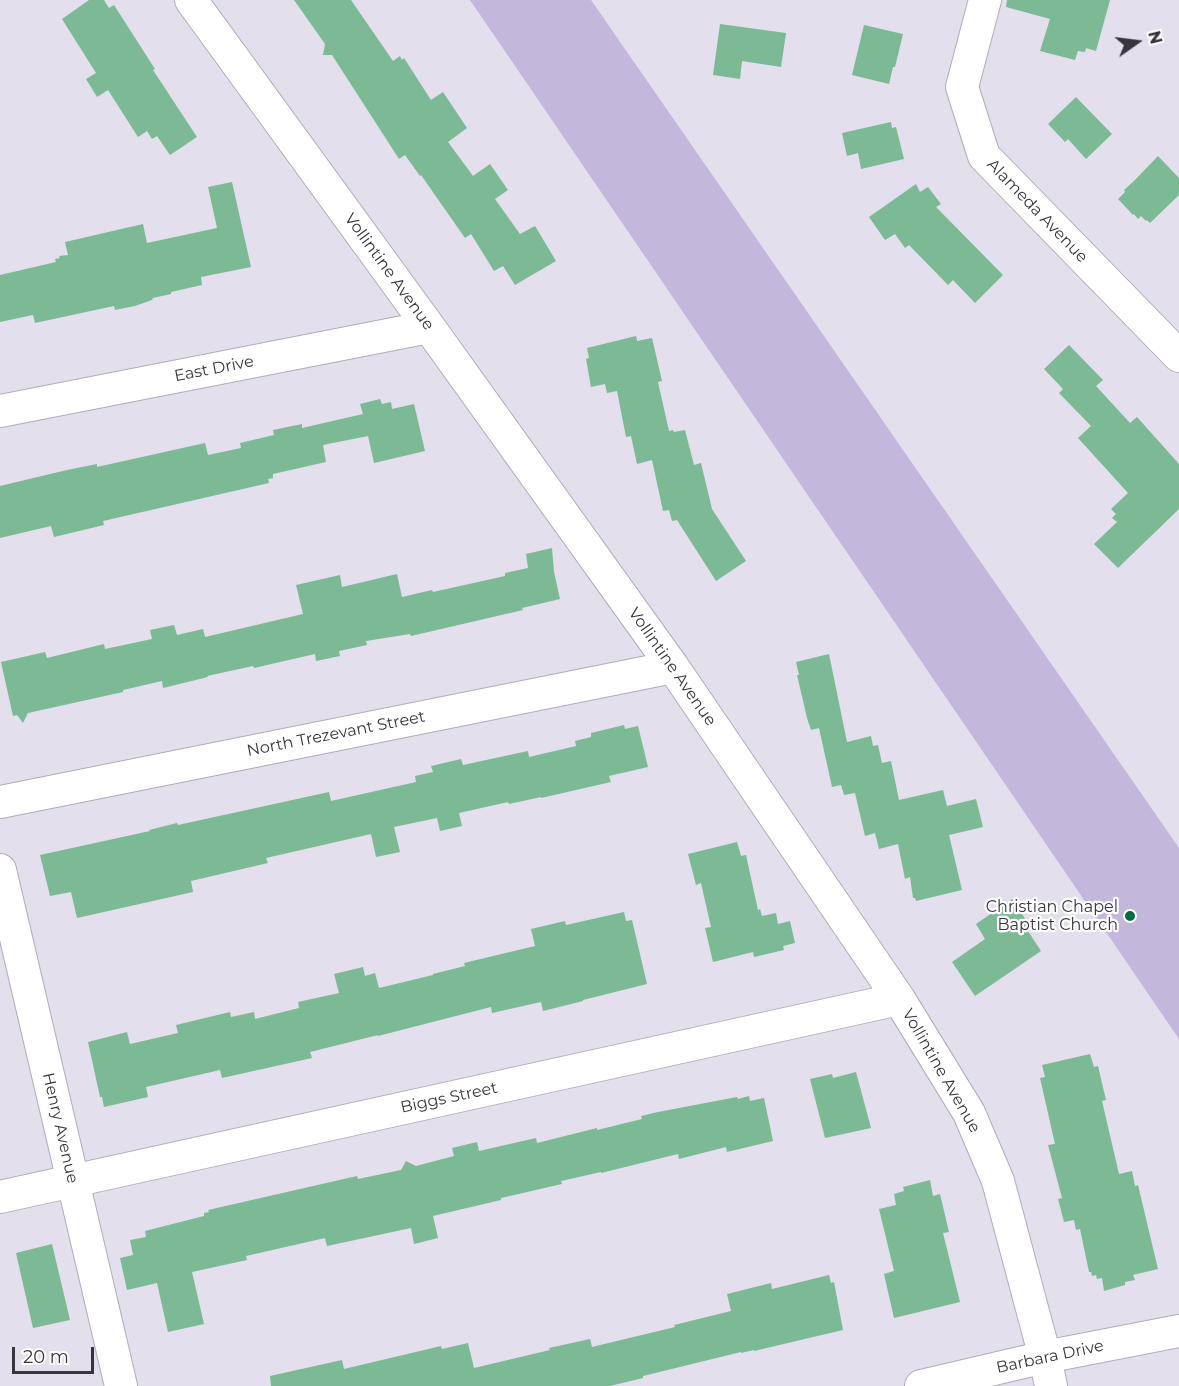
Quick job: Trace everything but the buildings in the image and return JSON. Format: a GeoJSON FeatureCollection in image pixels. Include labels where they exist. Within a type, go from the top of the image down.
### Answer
{"type":"FeatureCollection","features":[{"type":"Feature","properties":{"kind":"street","name":"Vollintine Avenue"},"geometry":{"type":"LineString","coordinates":[[191,0],[673,667],[899,999],[969,1113],[998,1181],[1048,1372]]}},
{"type":"Feature","properties":{"kind":"street","name":"Alameda Avenue"},"geometry":{"type":"LineString","coordinates":[[985,0],[962,87],[984,156],[1179,356]]}},
{"type":"Feature","properties":{"kind":"street","name":"East Drive"},"geometry":{"type":"LineString","coordinates":[[0,411],[429,327]]}},
{"type":"Feature","properties":{"kind":"street","name":"North Trezevant Street"},"geometry":{"type":"LineString","coordinates":[[0,802],[673,667]]}},
{"type":"Feature","properties":{"kind":"street","name":"Henry Avenue"},"geometry":{"type":"LineString","coordinates":[[0,870],[121,1386]]}},
{"type":"Feature","properties":{"kind":"street","name":"Biggs Street"},"geometry":{"type":"LineString","coordinates":[[0,1197],[899,999]]}},
{"type":"Feature","properties":{"kind":"street","name":"Barbara Drive"},"geometry":{"type":"LineString","coordinates":[[921,1386],[1048,1372],[1179,1331]]}},
{"type":"Feature","properties":{"kind":"shaded area"},"geometry":{"type":"Polygon","coordinates":[[[470,0],[591,0],[1179,848],[1179,1039],[470,0]]]}},
{"type":"Feature","properties":{"kind":"place","name":"Christian Chapel Baptist Church"},"geometry":{"type":"Point","coordinates":[1130,916]}}]}
